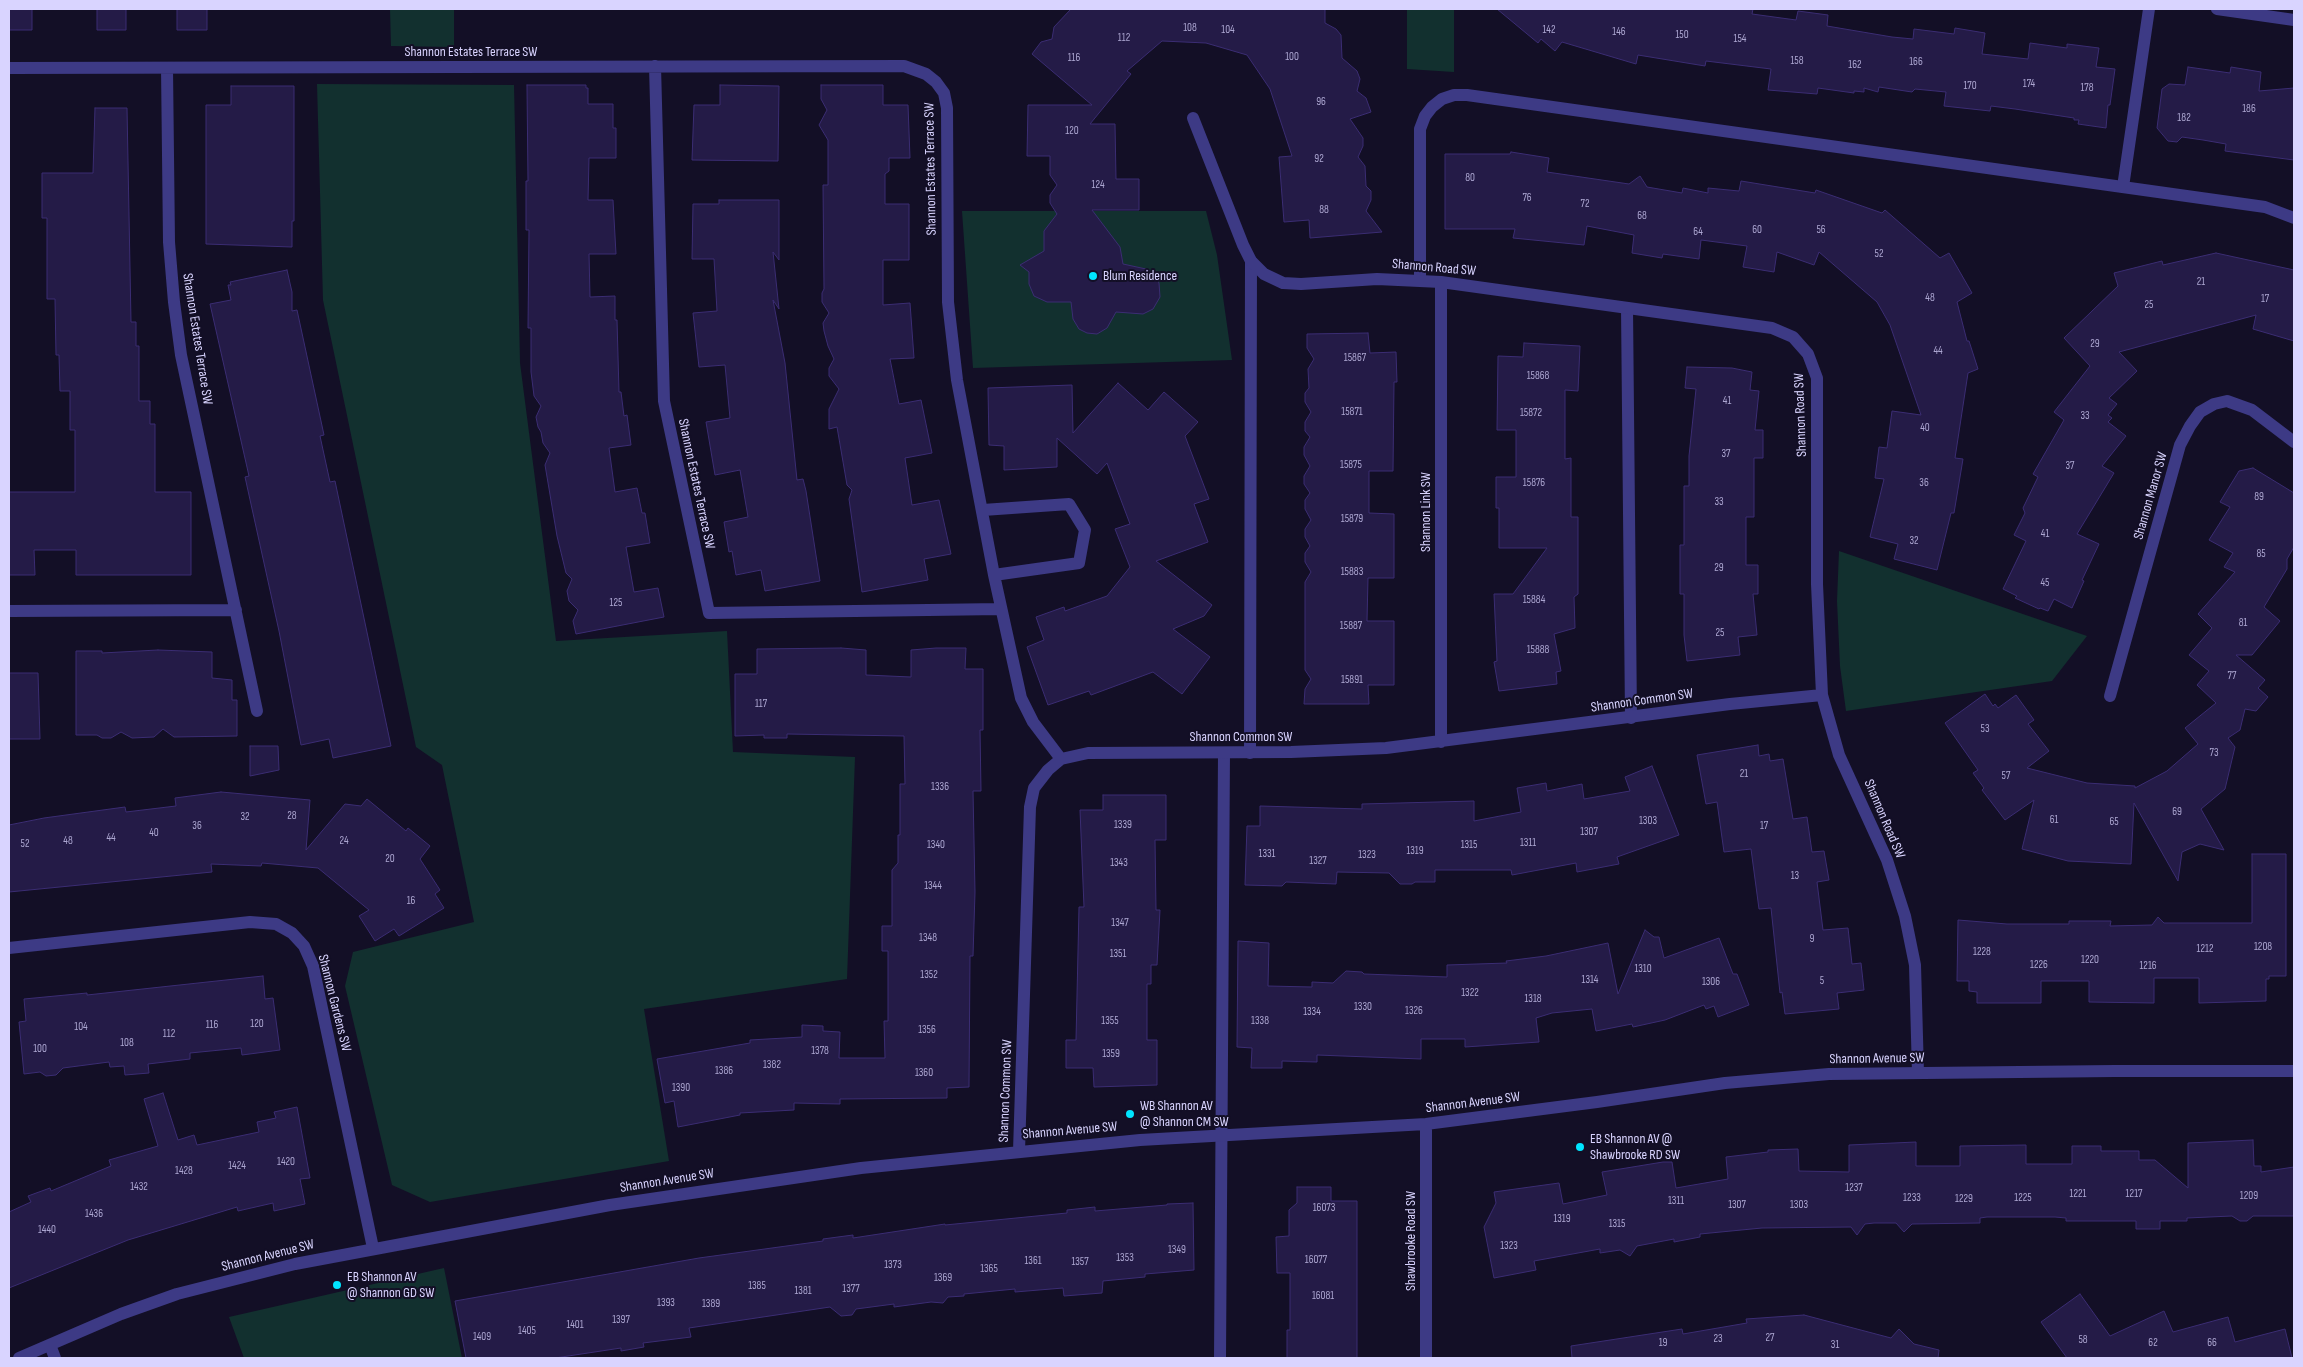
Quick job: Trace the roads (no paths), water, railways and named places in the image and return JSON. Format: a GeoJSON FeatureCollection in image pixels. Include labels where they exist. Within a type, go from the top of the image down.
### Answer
{"type":"FeatureCollection","features":[{"type":"Feature","properties":{"kind":"street"},"geometry":{"type":"LineString","coordinates":[[2123,187],[2149,9]]}},
{"type":"Feature","properties":{"kind":"street"},"geometry":{"type":"LineString","coordinates":[[2217,9],[2294,20]]}},
{"type":"Feature","properties":{"kind":"street","name":"Shannon Estates Terrace SW"},"geometry":{"type":"LineString","coordinates":[[654,66],[664,401],[709,613],[1001,608]]}},
{"type":"Feature","properties":{"kind":"street","name":"Shannon Estates Terrace SW"},"geometry":{"type":"LineString","coordinates":[[9,68],[904,66],[926,74],[936,82],[944,93],[947,108],[948,285],[951,325],[957,380],[994,575],[1021,698],[1033,722],[1061,760]]}},
{"type":"Feature","properties":{"kind":"street","name":"Shannon Estates Terrace SW"},"geometry":{"type":"LineString","coordinates":[[167,68],[168,242],[174,302],[182,355],[257,711]]}},
{"type":"Feature","properties":{"kind":"street"},"geometry":{"type":"LineString","coordinates":[[1420,279],[1420,129],[1425,116],[1432,107],[1454,95],[1466,95],[2265,207],[2294,218]]}},
{"type":"Feature","properties":{"kind":"street","name":"Shannon Road SW"},"geometry":{"type":"LineString","coordinates":[[1192,118],[1251,261],[1264,274],[1283,283],[1301,284],[1377,279],[1420,279],[1772,328],[1792,337],[1808,354],[1817,378],[1817,584],[1822,695],[1840,755],[1887,860],[1905,916],[1915,965],[1918,1073]]}},
{"type":"Feature","properties":{"kind":"street"},"geometry":{"type":"LineString","coordinates":[[1250,752],[1251,261]]}},
{"type":"Feature","properties":{"kind":"street","name":"Shannon Link SW"},"geometry":{"type":"LineString","coordinates":[[1441,282],[1441,742]]}},
{"type":"Feature","properties":{"kind":"street"},"geometry":{"type":"LineString","coordinates":[[1628,308],[1631,718]]}},
{"type":"Feature","properties":{"kind":"street","name":"Shannon Manor SW"},"geometry":{"type":"LineString","coordinates":[[2110,696],[2180,446],[2190,426],[2200,412],[2214,404],[2227,401],[2252,410],[2294,442]]}},
{"type":"Feature","properties":{"kind":"street"},"geometry":{"type":"LineString","coordinates":[[983,510],[1069,504],[1085,530],[1079,564],[994,575]]}},
{"type":"Feature","properties":{"kind":"street"},"geometry":{"type":"LineString","coordinates":[[9,611],[236,610]]}},
{"type":"Feature","properties":{"kind":"street","name":"Shannon Common SW"},"geometry":{"type":"LineString","coordinates":[[1019,1151],[1030,807],[1034,788],[1048,770],[1061,760],[1088,753],[1332,751],[1441,742],[1730,704],[1822,695]]}},
{"type":"Feature","properties":{"kind":"street"},"geometry":{"type":"LineString","coordinates":[[1220,1358],[1224,752]]}},
{"type":"Feature","properties":{"kind":"street","name":"Shannon Gardens SW"},"geometry":{"type":"LineString","coordinates":[[9,948],[250,922],[276,924],[292,933],[304,946],[313,966],[373,1248]]}},
{"type":"Feature","properties":{"kind":"street","name":"Shannon Avenue SW"},"geometry":{"type":"LineString","coordinates":[[19,1358],[121,1314],[177,1294],[295,1264],[373,1248],[710,1189],[861,1168],[1019,1151],[1220,1135],[1426,1124],[1588,1104],[1725,1083],[1829,1074],[2294,1071]]}},
{"type":"Feature","properties":{"kind":"street","name":"Shawbrooke Road SW"},"geometry":{"type":"LineString","coordinates":[[1426,1124],[1426,1358]]}},
{"type":"Feature","properties":{"kind":"street"},"geometry":{"type":"LineString","coordinates":[[50,1345],[55,1358]]}},
{"type":"Feature","properties":{"kind":"place","name":"Blum Residence"},"geometry":{"type":"Point","coordinates":[1093,276]}},
{"type":"Feature","properties":{"kind":"place","name":"WB Shannon AV @ Shannon CM SW"},"geometry":{"type":"Point","coordinates":[1130,1114]}},
{"type":"Feature","properties":{"kind":"place","name":"EB Shannon AV @ Shawbrooke RD SW"},"geometry":{"type":"Point","coordinates":[1580,1147]}},
{"type":"Feature","properties":{"kind":"place","name":"EB Shannon AV @ Shannon GD SW"},"geometry":{"type":"Point","coordinates":[337,1285]}}]}
